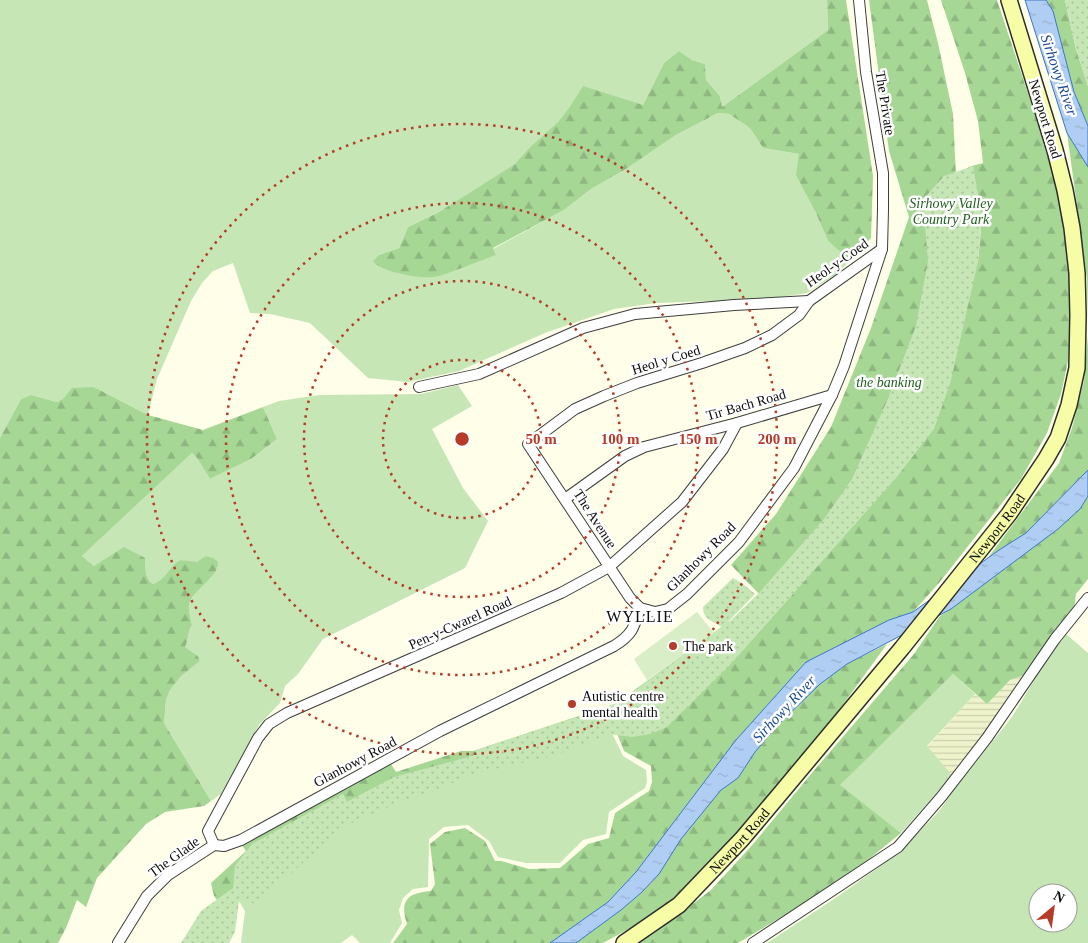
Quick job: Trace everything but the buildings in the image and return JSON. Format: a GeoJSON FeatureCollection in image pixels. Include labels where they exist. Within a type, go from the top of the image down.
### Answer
{"type":"FeatureCollection","features":[{"type":"Feature","properties":{"kind":"main road","name":"Newport Road"},"geometry":{"type":"LineString","coordinates":[[624,943],[679,905],[768,809],[902,648],[983,546],[1008,514],[1046,459],[1058,438],[1069,405],[1077,368],[1077,273],[1072,228],[1055,150],[1009,0]]}},
{"type":"Feature","properties":{"kind":"street","name":"The Private"},"geometry":{"type":"LineString","coordinates":[[859,0],[866,72],[883,173],[884,210]]}},
{"type":"Feature","properties":{"kind":"street","name":"Glanhowy Road"},"geometry":{"type":"LineString","coordinates":[[214,845],[224,846],[241,840],[440,731],[614,646],[627,638],[635,627],[640,608],[655,612],[668,608],[687,594],[739,542],[794,468],[832,395],[882,249],[884,210]]}},
{"type":"Feature","properties":{"kind":"street","name":"Heol-y-Coed"},"geometry":{"type":"LineString","coordinates":[[809,300],[882,249]]}},
{"type":"Feature","properties":{"kind":"street"},"geometry":{"type":"LineString","coordinates":[[420,387],[479,374],[583,328],[635,314],[809,300]]}},
{"type":"Feature","properties":{"kind":"street","name":"Heol y Coed"},"geometry":{"type":"LineString","coordinates":[[528,444],[575,409],[604,396],[637,383],[745,348],[772,335],[799,315],[809,300]]}},
{"type":"Feature","properties":{"kind":"street","name":"Tir Bach Road"},"geometry":{"type":"LineString","coordinates":[[565,499],[626,456],[644,447],[737,423],[832,395]]}},
{"type":"Feature","properties":{"kind":"street","name":"Pen-y-Cwarel Road"},"geometry":{"type":"LineString","coordinates":[[214,845],[208,831],[258,738],[269,724],[287,713],[561,594],[610,567],[682,502],[723,449],[737,423]]}},
{"type":"Feature","properties":{"kind":"street","name":"The Avenue"},"geometry":{"type":"LineString","coordinates":[[528,444],[630,598],[640,608]]}},
{"type":"Feature","properties":{"kind":"street"},"geometry":{"type":"LineString","coordinates":[[753,943],[898,847],[942,796],[987,738],[1055,639],[1088,598]]}},
{"type":"Feature","properties":{"kind":"street","name":"The Glade"},"geometry":{"type":"LineString","coordinates":[[118,943],[147,896],[168,876],[214,845]]}},
{"type":"Feature","properties":{"kind":"green space"},"geometry":{"type":"Polygon","coordinates":[[[0,0],[827,0],[828,30],[722,107],[720,96],[706,80],[705,64],[692,60],[679,51],[664,63],[643,105],[571,105],[558,122],[530,147],[515,165],[439,212],[408,227],[399,248],[379,255],[496,255],[493,249],[564,210],[591,189],[626,169],[676,135],[718,113],[729,114],[750,128],[763,148],[799,154],[815,211],[828,241],[850,261],[835,275],[807,293],[768,299],[656,303],[614,309],[545,333],[459,371],[408,382],[368,378],[310,323],[270,314],[250,313],[233,263],[213,271],[202,283],[191,301],[157,379],[148,415],[94,387],[57,402],[31,395],[21,399],[0,438],[0,0]]]}},
{"type":"Feature","properties":{"kind":"green space"},"geometry":{"type":"Polygon","coordinates":[[[827,0],[846,0],[873,176],[871,238],[850,261],[828,241],[796,175],[799,154],[763,148],[750,128],[729,114],[718,113],[676,135],[626,169],[591,189],[564,210],[493,248],[496,255],[434,277],[411,276],[384,268],[373,261],[379,255],[399,248],[408,227],[439,212],[515,164],[530,147],[558,122],[583,86],[643,105],[664,63],[679,51],[692,60],[705,64],[706,80],[720,96],[722,107],[828,30],[827,0]]]}},
{"type":"Feature","properties":{"kind":"green space","name":"the banking"},"geometry":{"type":"Polygon","coordinates":[[[869,0],[927,0],[953,114],[957,198],[920,403],[766,601],[731,565],[776,514],[831,427],[871,328],[909,217],[889,151],[869,0]]]}},
{"type":"Feature","properties":{"kind":"green space"},"geometry":{"type":"Polygon","coordinates":[[[941,0],[997,0],[1055,175],[1063,218],[1072,312],[1068,361],[1061,394],[1047,433],[1021,479],[939,583],[913,612],[889,620],[806,662],[736,740],[636,872],[608,902],[550,943],[393,943],[407,924],[404,909],[407,899],[416,894],[431,891],[435,884],[430,844],[445,832],[465,828],[485,841],[495,861],[529,869],[560,868],[588,844],[609,838],[615,813],[649,791],[652,782],[651,766],[624,751],[614,726],[786,593],[978,262],[982,217],[968,167],[983,163],[978,121],[965,73],[941,0]]]}},
{"type":"Feature","properties":{"kind":"green space"},"geometry":{"type":"Polygon","coordinates":[[[1046,0],[1065,0],[1076,49],[1088,86],[1088,126],[1074,92],[1053,11],[1046,0]]]}},
{"type":"Feature","properties":{"kind":"green space"},"geometry":{"type":"Polygon","coordinates":[[[1065,0],[1088,0],[1088,86],[1076,49],[1065,0]]]}},
{"type":"Feature","properties":{"kind":"green space"},"geometry":{"type":"Polygon","coordinates":[[[1067,133],[1088,167],[1088,319],[1087,279],[1067,133]]]}},
{"type":"Feature","properties":{"kind":"green space","name":"Sirhowy Valley Country Park"},"geometry":{"type":"Polygon","coordinates":[[[973,166],[982,217],[978,262],[950,384],[934,429],[896,478],[730,665],[667,727],[651,734],[632,737],[609,734],[553,756],[473,774],[345,826],[255,905],[244,897],[239,901],[235,932],[229,943],[181,943],[201,911],[233,888],[235,866],[252,844],[343,794],[347,802],[394,777],[476,755],[476,750],[619,702],[722,627],[705,615],[703,607],[733,578],[755,594],[728,622],[758,594],[824,519],[852,479],[887,401],[916,326],[928,261],[925,226],[920,203],[944,176],[973,166]]]}},
{"type":"Feature","properties":{"kind":"green space"},"geometry":{"type":"Polygon","coordinates":[[[1088,336],[1088,470],[1026,533],[987,559],[1059,463],[1072,428],[1084,381],[1088,336]]]}},
{"type":"Feature","properties":{"kind":"green space"},"geometry":{"type":"Polygon","coordinates":[[[458,385],[472,406],[432,429],[463,488],[488,521],[465,568],[323,639],[298,674],[285,686],[280,703],[259,725],[221,794],[211,801],[164,723],[166,700],[170,690],[180,676],[200,661],[198,656],[185,647],[192,625],[188,606],[197,589],[211,578],[218,567],[180,560],[172,566],[162,579],[153,584],[147,576],[145,558],[94,566],[82,556],[192,453],[210,479],[251,459],[277,439],[263,407],[279,401],[319,395],[421,394],[458,385]]]}},
{"type":"Feature","properties":{"kind":"green space"},"geometry":{"type":"Polygon","coordinates":[[[94,387],[148,415],[203,430],[263,407],[277,439],[251,459],[210,479],[192,453],[82,556],[94,566],[124,547],[145,558],[147,576],[153,584],[162,579],[172,566],[180,560],[197,562],[206,556],[218,562],[214,573],[195,593],[189,605],[192,625],[185,647],[198,656],[200,661],[181,676],[170,690],[166,700],[164,723],[211,801],[204,806],[165,812],[146,824],[97,878],[86,907],[77,900],[58,943],[0,943],[0,438],[21,399],[31,395],[57,402],[63,399],[72,388],[94,387]]]}},
{"type":"Feature","properties":{"kind":"green space"},"geometry":{"type":"Polygon","coordinates":[[[1088,496],[1088,579],[1076,594],[1074,610],[1025,675],[1010,680],[987,704],[953,674],[840,785],[901,833],[869,859],[803,904],[738,943],[637,943],[653,934],[711,890],[754,843],[914,654],[940,616],[1057,529],[1080,509],[1088,496]]]}},
{"type":"Feature","properties":{"kind":"green space","name":"The park"},"geometry":{"type":"Polygon","coordinates":[[[697,612],[714,633],[647,680],[634,659],[697,612]]]}},
{"type":"Feature","properties":{"kind":"green space"},"geometry":{"type":"Polygon","coordinates":[[[730,621],[697,663],[580,723],[378,786],[330,811],[224,901],[217,900],[214,896],[211,883],[246,851],[242,845],[371,774],[391,764],[396,772],[461,751],[473,751],[615,704],[730,621]]]}},
{"type":"Feature","properties":{"kind":"green space"},"geometry":{"type":"Polygon","coordinates":[[[1066,634],[1088,653],[1088,943],[767,943],[837,897],[900,852],[939,811],[1012,717],[1038,674],[1066,634]]]}},
{"type":"Feature","properties":{"kind":"green space"},"geometry":{"type":"Polygon","coordinates":[[[887,644],[834,717],[763,805],[724,849],[671,902],[643,921],[603,943],[576,943],[621,910],[659,874],[681,839],[721,790],[738,778],[755,752],[777,726],[820,684],[847,664],[887,644]]]}},
{"type":"Feature","properties":{"kind":"green space"},"geometry":{"type":"Polygon","coordinates":[[[953,674],[975,694],[927,746],[952,775],[901,833],[839,785],[953,674]]]}},
{"type":"Feature","properties":{"kind":"green space"},"geometry":{"type":"Polygon","coordinates":[[[1025,675],[952,775],[927,747],[975,694],[987,704],[1010,680],[1025,675]]]}},
{"type":"Feature","properties":{"kind":"green space"},"geometry":{"type":"Polygon","coordinates":[[[610,729],[623,756],[646,770],[647,782],[645,788],[609,812],[606,834],[583,840],[560,863],[526,863],[498,857],[489,841],[468,825],[444,827],[429,839],[428,887],[413,889],[403,898],[399,910],[402,923],[390,943],[360,943],[352,935],[341,943],[241,943],[245,911],[237,898],[372,799],[610,729]]]}},
{"type":"Feature","properties":{"kind":"water","name":"Sirhowy River"},"geometry":{"type":"Polygon","coordinates":[[[1025,0],[1046,0],[1053,11],[1074,92],[1088,126],[1088,167],[1067,133],[1025,0]]]}},
{"type":"Feature","properties":{"kind":"water","name":"Sirhowy River"},"geometry":{"type":"Polygon","coordinates":[[[1088,470],[1088,496],[1080,509],[1058,529],[951,609],[847,664],[820,684],[777,726],[755,752],[738,778],[721,790],[681,839],[659,874],[642,892],[576,943],[550,943],[608,902],[636,872],[736,740],[806,662],[889,620],[913,612],[999,550],[1026,533],[1088,470]]]}},
{"type":"Feature","properties":{"kind":"place","name":"The park"},"geometry":{"type":"Point","coordinates":[673,646]}},
{"type":"Feature","properties":{"kind":"place","name":"Autistic centre mental health"},"geometry":{"type":"Point","coordinates":[572,704]}},
{"type":"Feature","properties":{"kind":"district","name":"WYLLIE"},"geometry":{"type":"Point","coordinates":[640,616]}}]}
